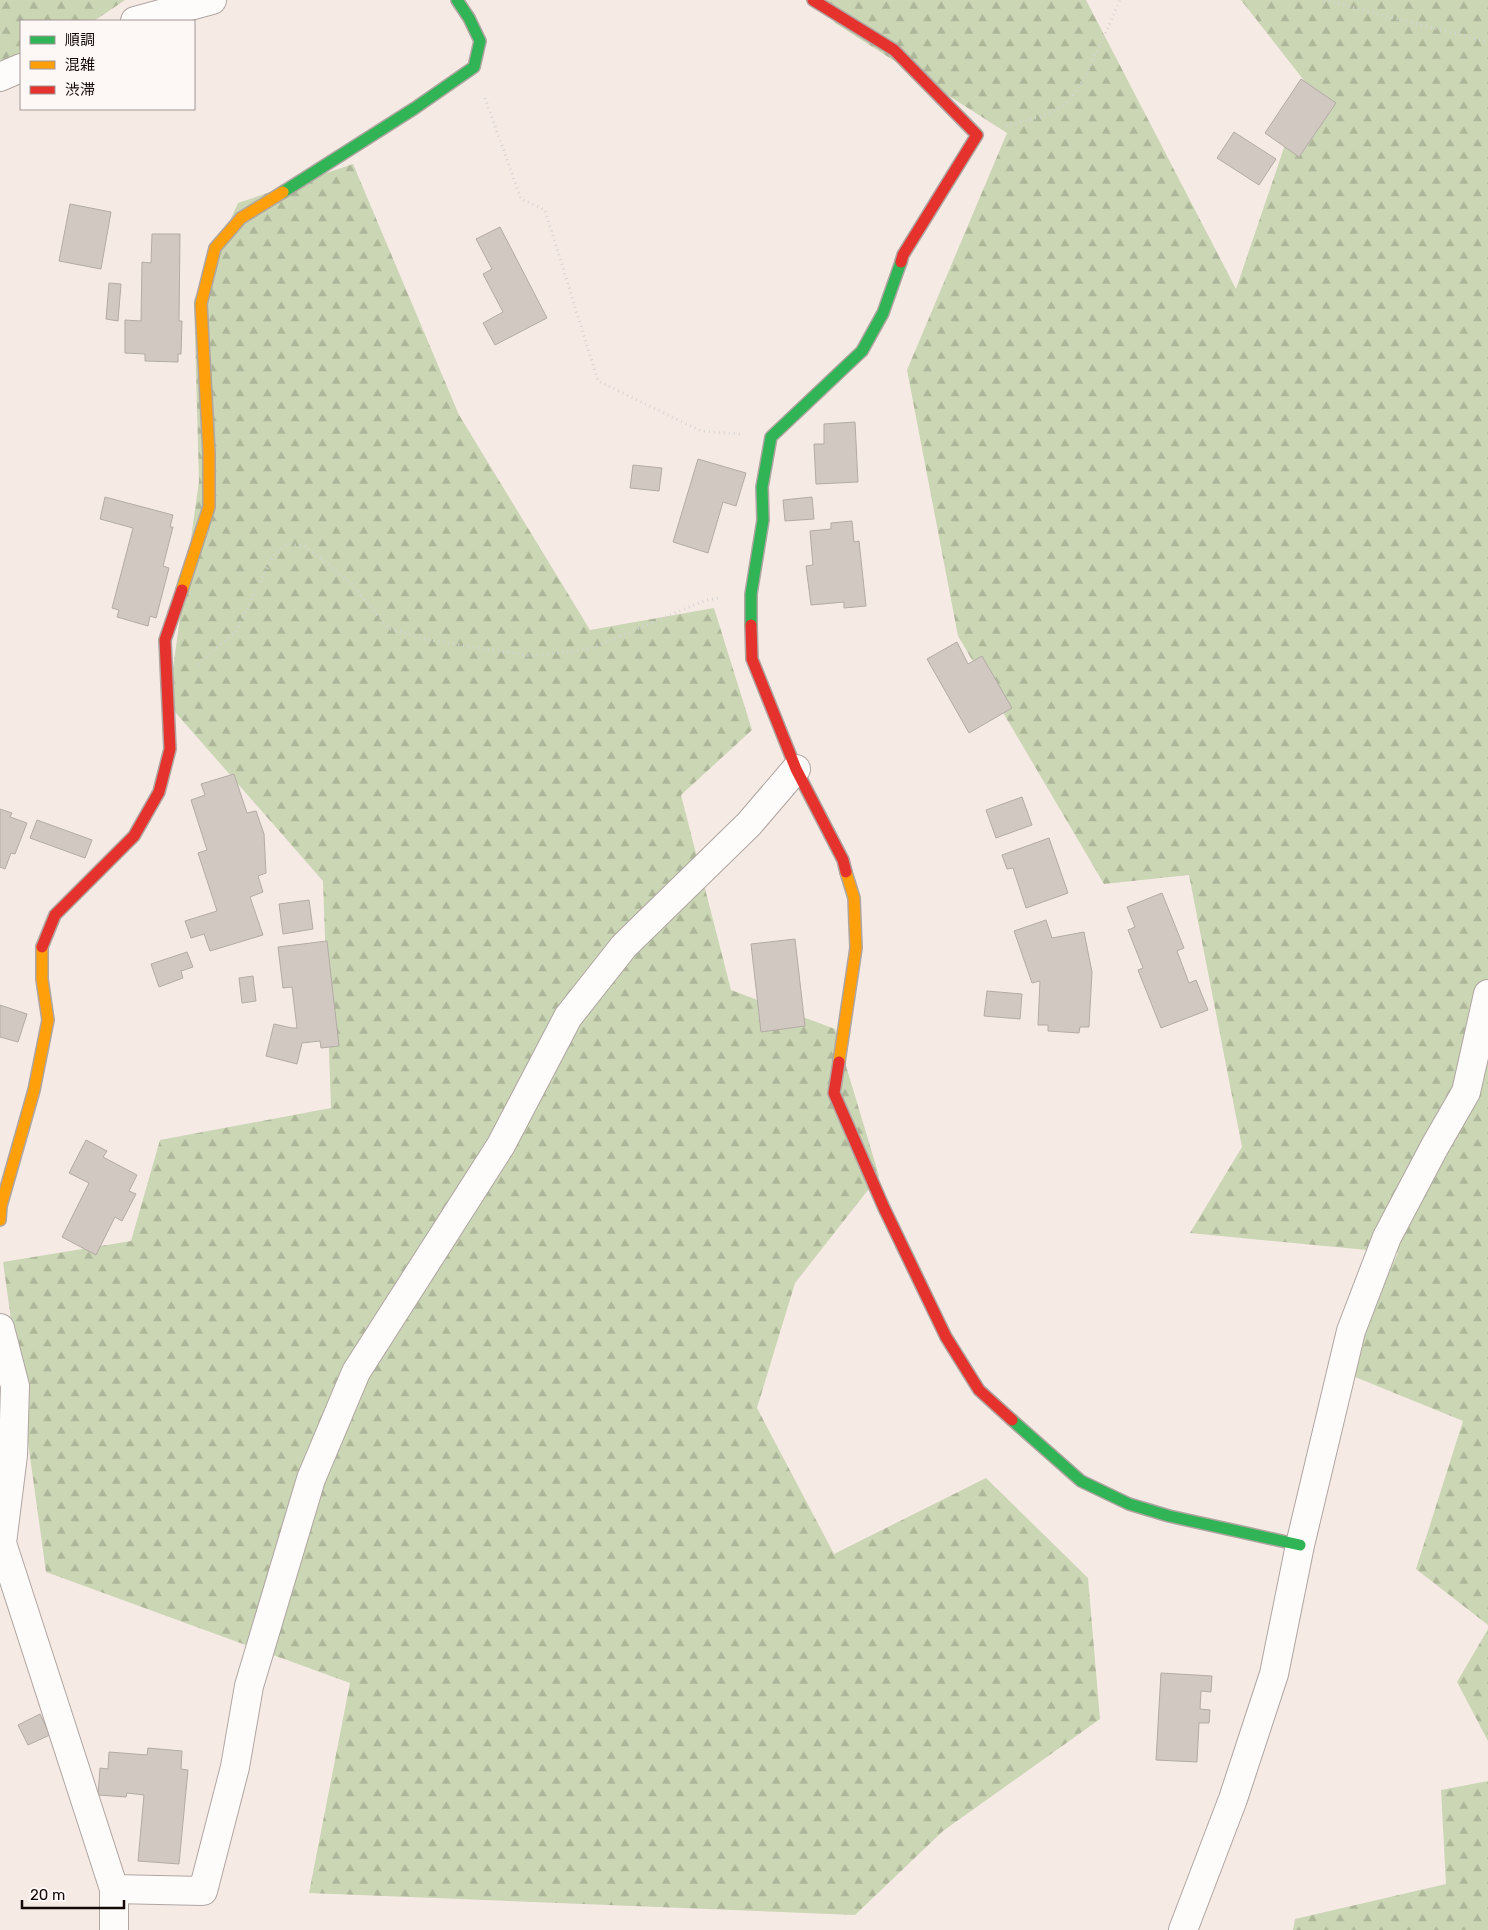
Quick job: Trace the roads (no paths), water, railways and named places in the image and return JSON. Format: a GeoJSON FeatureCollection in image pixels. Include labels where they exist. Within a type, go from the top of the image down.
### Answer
{"type":"FeatureCollection","features":[{"type":"Feature","properties":{"kind":"street"},"geometry":{"type":"LineString","coordinates":[[139,20],[212,0]]}},
{"type":"Feature","properties":{"kind":"street"},"geometry":{"type":"LineString","coordinates":[[0,1220],[1,1206],[34,1090],[48,1020],[42,979],[42,947],[55,915],[134,836],[159,792],[170,749],[165,640],[209,507],[201,304],[215,248],[241,218],[415,108],[474,67],[480,41],[469,18],[457,0]]}},
{"type":"Feature","properties":{"kind":"street"},"geometry":{"type":"LineString","coordinates":[[813,0],[894,50],[977,135],[903,255],[883,313],[862,351],[771,437],[762,487],[763,520],[751,594],[752,659],[796,769],[843,860],[854,898],[856,948],[834,1093],[884,1208],[946,1337],[979,1390],[1081,1481],[1089,1485],[1129,1504],[1169,1516],[1300,1545]]}},
{"type":"Feature","properties":{"kind":"street"},"geometry":{"type":"LineString","coordinates":[[0,77],[20,68]]}},
{"type":"Feature","properties":{"kind":"street"},"geometry":{"type":"LineString","coordinates":[[114,1888],[203,1891],[235,1767],[248,1686],[311,1479],[356,1372],[501,1146],[568,1017],[624,946],[748,824],[796,769]]}},
{"type":"Feature","properties":{"kind":"street"},"geometry":{"type":"LineString","coordinates":[[1183,1930],[1233,1799],[1274,1674],[1300,1545],[1351,1331],[1386,1237],[1466,1092],[1488,994]]}},
{"type":"Feature","properties":{"kind":"street"},"geometry":{"type":"LineString","coordinates":[[0,1328],[15,1386],[13,1456],[2,1543],[114,1888],[114,1930]]}}]}
